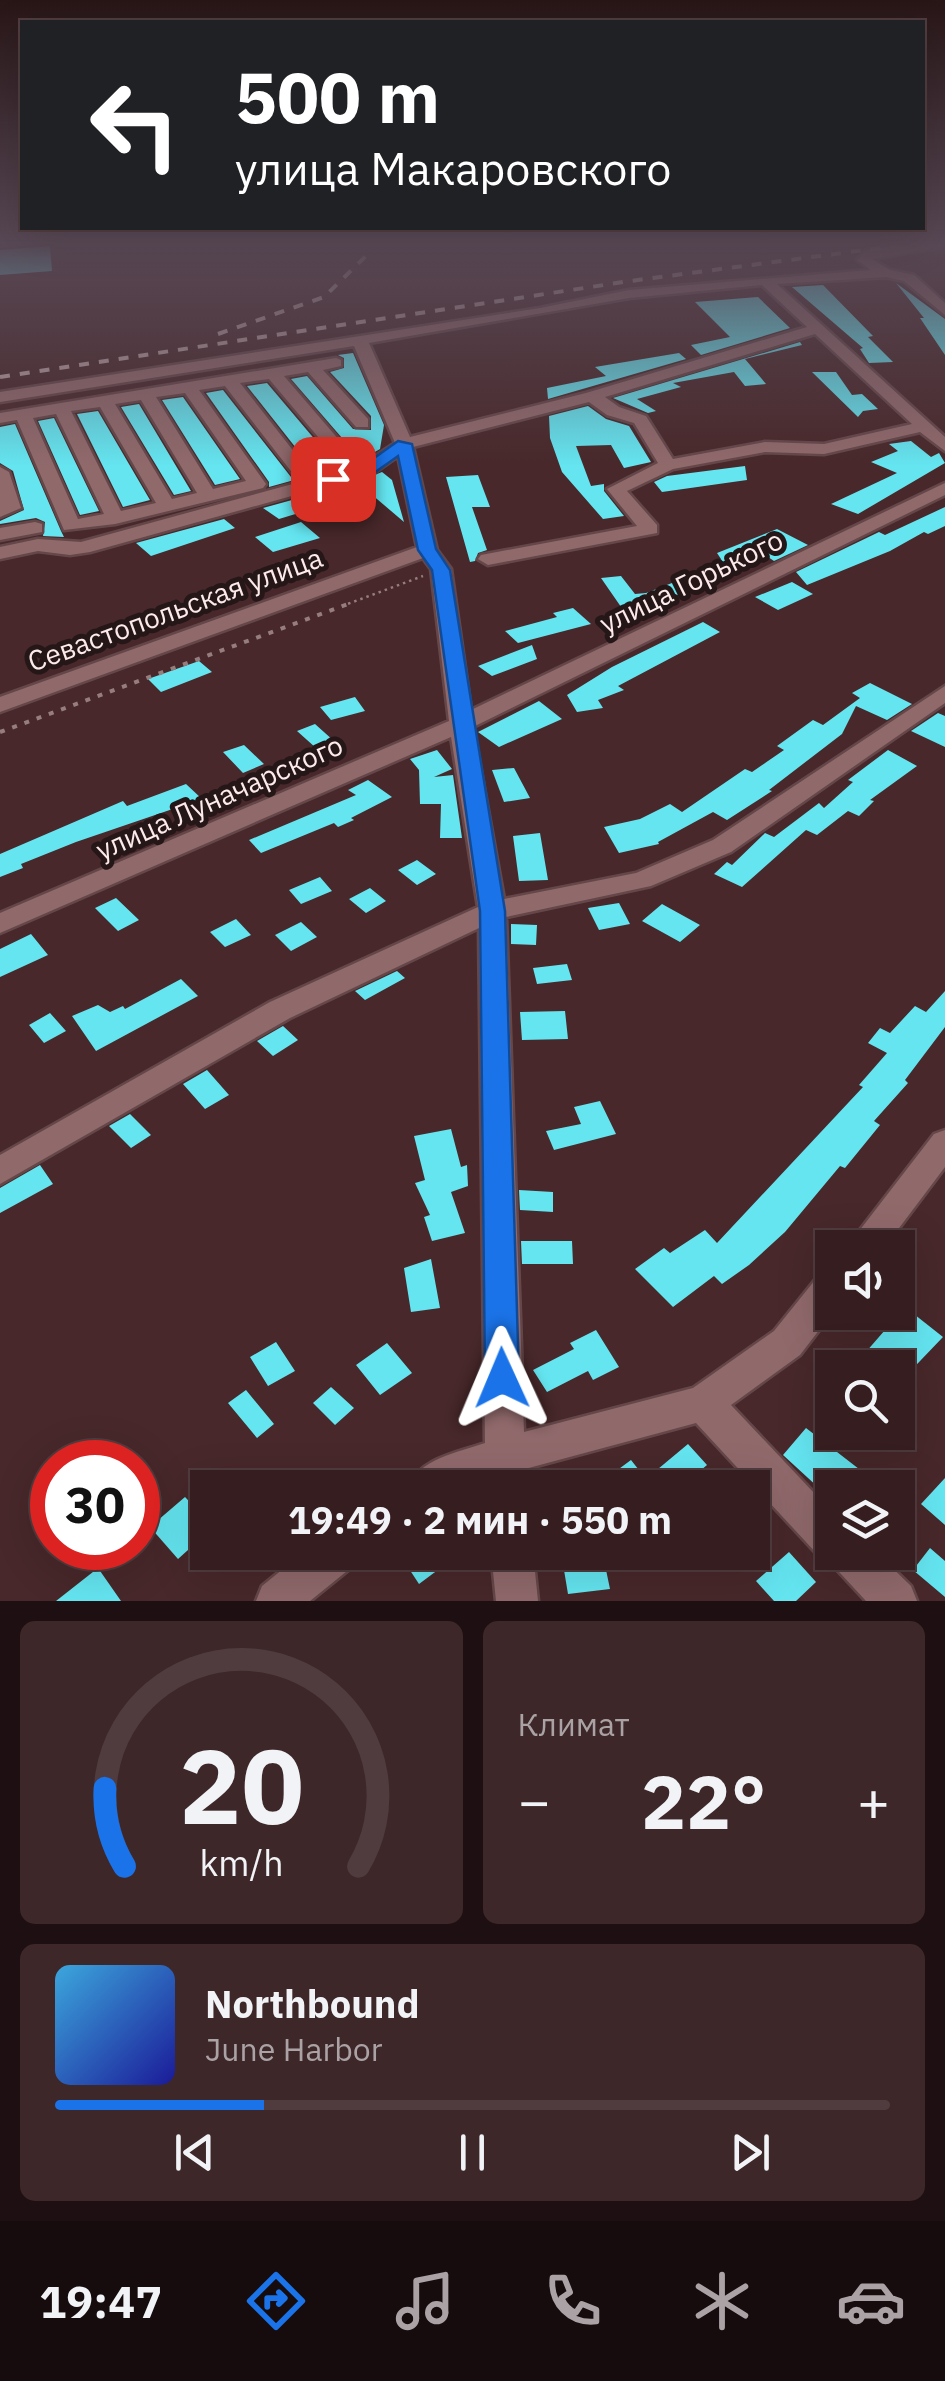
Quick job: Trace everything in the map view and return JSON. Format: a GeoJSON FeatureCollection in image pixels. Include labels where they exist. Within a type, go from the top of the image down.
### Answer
{"type":"FeatureCollection","features":[{"type":"Feature","properties":{"kind":"street"},"geometry":{"type":"LineString","coordinates":[[0,397],[496,317]]}},
{"type":"Feature","properties":{"kind":"street"},"geometry":{"type":"LineString","coordinates":[[804,317],[945,446]]}},
{"type":"Feature","properties":{"kind":"street"},"geometry":{"type":"LineString","coordinates":[[0,553],[31,546],[66,551],[84,548],[368,470],[404,444],[592,396],[817,329]]}},
{"type":"Feature","properties":{"kind":"street"},"geometry":{"type":"LineString","coordinates":[[360,340],[404,444],[434,560],[492,911],[505,1470]]}},
{"type":"Feature","properties":{"kind":"street"},"geometry":{"type":"LineString","coordinates":[[0,418],[336,363]]}},
{"type":"Feature","properties":{"kind":"street"},"geometry":{"type":"LineString","coordinates":[[312,366],[362,424]]}},
{"type":"Feature","properties":{"kind":"street"},"geometry":{"type":"LineString","coordinates":[[22,414],[71,526],[167,506],[346,459],[273,373]]}},
{"type":"Feature","properties":{"kind":"street"},"geometry":{"type":"LineString","coordinates":[[229,380],[300,471]]}},
{"type":"Feature","properties":{"kind":"street"},"geometry":{"type":"LineString","coordinates":[[66,387],[66,407],[115,518]]}},
{"type":"Feature","properties":{"kind":"street"},"geometry":{"type":"LineString","coordinates":[[189,387],[257,484]]}},
{"type":"Feature","properties":{"kind":"street"},"geometry":{"type":"LineString","coordinates":[[146,394],[208,495]]}},
{"type":"Feature","properties":{"kind":"street"},"geometry":{"type":"LineString","coordinates":[[592,396],[613,412],[640,420],[668,465]]}},
{"type":"Feature","properties":{"kind":"street"},"geometry":{"type":"LineString","coordinates":[[105,401],[167,506]]}},
{"type":"Feature","properties":{"kind":"street"},"geometry":{"type":"LineString","coordinates":[[488,559],[650,529],[616,489],[668,465],[765,447],[824,449],[922,427]]}},
{"type":"Feature","properties":{"kind":"street"},"geometry":{"type":"LineString","coordinates":[[0,472],[12,508],[0,511]]}},
{"type":"Feature","properties":{"kind":"street","name":"улица Горького"},"geometry":{"type":"LineString","coordinates":[[461,724],[945,488]]}},
{"type":"Feature","properties":{"kind":"street"},"geometry":{"type":"LineString","coordinates":[[0,534],[36,528]]}},
{"type":"Feature","properties":{"kind":"street","name":"Севастопольская улица"},"geometry":{"type":"LineString","coordinates":[[0,704],[434,560]]}},
{"type":"Feature","properties":{"kind":"street"},"geometry":{"type":"LineString","coordinates":[[0,1172],[280,1010],[492,911],[642,880],[722,846],[945,693]]}},
{"type":"Feature","properties":{"kind":"street","name":"улица Луначарского"},"geometry":{"type":"LineString","coordinates":[[0,924],[461,724]]}},
{"type":"Feature","properties":{"kind":"street"},"geometry":{"type":"LineString","coordinates":[[877,1230],[945,1143]]}},
{"type":"Feature","properties":{"kind":"street"},"geometry":{"type":"LineString","coordinates":[[511,1470],[703,1403],[788,1344],[815,1308]]}},
{"type":"Feature","properties":{"kind":"street"},"geometry":{"type":"LineString","coordinates":[[703,1403],[815,1523]]}},
{"type":"Feature","properties":{"kind":"street"},"geometry":{"type":"LineString","coordinates":[[277,1601],[316,1570]]}},
{"type":"Feature","properties":{"kind":"street"},"geometry":{"type":"LineString","coordinates":[[514,1570],[517,1601]]}},
{"type":"Feature","properties":{"kind":"street"},"geometry":{"type":"LineString","coordinates":[[864,1570],[896,1601]]}},
{"type":"Feature","properties":{"kind":"path"},"geometry":{"type":"LineString","coordinates":[[0,732],[434,560]]}},
{"type":"Feature","properties":{"kind":"building"},"geometry":{"type":"Polygon","coordinates":[[[710,317],[778,317],[790,328],[701,355],[691,345],[730,337],[710,317]]]}},
{"type":"Feature","properties":{"kind":"building"},"geometry":{"type":"Polygon","coordinates":[[[827,317],[854,317],[893,362],[869,363],[860,349],[863,348],[827,317]]]}},
{"type":"Feature","properties":{"kind":"building"},"geometry":{"type":"Polygon","coordinates":[[[920,318],[945,319],[945,355],[920,318]]]}},
{"type":"Feature","properties":{"kind":"building"},"geometry":{"type":"Polygon","coordinates":[[[800,342],[802,345],[745,359],[766,384],[745,386],[734,372],[673,383],[681,387],[637,399],[656,411],[648,413],[613,398],[800,342]]]}},
{"type":"Feature","properties":{"kind":"building"},"geometry":{"type":"Polygon","coordinates":[[[353,353],[384,425],[380,449],[356,463],[355,453],[291,379],[307,376],[353,429],[371,430],[371,416],[330,372],[344,368],[344,358],[338,355],[353,353]]]}},
{"type":"Feature","properties":{"kind":"building"},"geometry":{"type":"Polygon","coordinates":[[[679,353],[686,359],[548,399],[547,388],[606,376],[595,367],[679,353]]]}},
{"type":"Feature","properties":{"kind":"building"},"geometry":{"type":"Polygon","coordinates":[[[812,372],[836,372],[852,395],[862,394],[878,409],[863,411],[858,417],[812,372]]]}},
{"type":"Feature","properties":{"kind":"building"},"geometry":{"type":"Polygon","coordinates":[[[267,383],[328,455],[307,462],[247,386],[267,383]]]}},
{"type":"Feature","properties":{"kind":"building"},"geometry":{"type":"Polygon","coordinates":[[[223,390],[291,477],[298,479],[269,487],[206,393],[223,390]]]}},
{"type":"Feature","properties":{"kind":"building"},"geometry":{"type":"Polygon","coordinates":[[[183,397],[240,479],[215,485],[162,400],[183,397]]]}},
{"type":"Feature","properties":{"kind":"building"},"geometry":{"type":"Polygon","coordinates":[[[139,404],[191,491],[174,495],[121,407],[139,404]]]}},
{"type":"Feature","properties":{"kind":"building"},"geometry":{"type":"Polygon","coordinates":[[[588,406],[606,419],[629,426],[651,462],[624,468],[611,445],[576,446],[591,486],[604,484],[604,491],[624,516],[603,519],[562,472],[550,438],[549,416],[588,406]]]}},
{"type":"Feature","properties":{"kind":"building"},"geometry":{"type":"Polygon","coordinates":[[[98,411],[150,500],[123,507],[77,414],[98,411]]]}},
{"type":"Feature","properties":{"kind":"building"},"geometry":{"type":"Polygon","coordinates":[[[54,418],[99,511],[80,515],[38,421],[54,418]]]}},
{"type":"Feature","properties":{"kind":"building"},"geometry":{"type":"Polygon","coordinates":[[[15,424],[64,537],[43,536],[45,522],[36,518],[0,524],[24,510],[13,471],[0,463],[0,427],[15,424]]]}},
{"type":"Feature","properties":{"kind":"building"},"geometry":{"type":"Polygon","coordinates":[[[911,441],[931,457],[939,453],[945,463],[858,514],[831,504],[897,473],[871,462],[898,451],[889,444],[911,441]]]}},
{"type":"Feature","properties":{"kind":"building"},"geometry":{"type":"Polygon","coordinates":[[[745,466],[747,480],[662,492],[654,482],[667,476],[745,466]]]}},
{"type":"Feature","properties":{"kind":"building"},"geometry":{"type":"Polygon","coordinates":[[[382,472],[392,480],[404,522],[357,482],[382,472]]]}},
{"type":"Feature","properties":{"kind":"building"},"geometry":{"type":"Polygon","coordinates":[[[478,475],[490,507],[472,507],[487,550],[470,562],[446,477],[478,475]]]}},
{"type":"Feature","properties":{"kind":"building"},"geometry":{"type":"Polygon","coordinates":[[[321,492],[335,502],[279,519],[263,508],[321,492]]]}},
{"type":"Feature","properties":{"kind":"building"},"geometry":{"type":"Polygon","coordinates":[[[945,507],[945,526],[928,534],[924,532],[890,551],[807,585],[796,572],[879,532],[885,535],[945,507]]]}},
{"type":"Feature","properties":{"kind":"building"},"geometry":{"type":"Polygon","coordinates":[[[224,519],[235,528],[151,556],[136,543],[224,519]]]}},
{"type":"Feature","properties":{"kind":"building"},"geometry":{"type":"Polygon","coordinates":[[[301,522],[320,538],[273,552],[255,537],[301,522]]]}},
{"type":"Feature","properties":{"kind":"building"},"geometry":{"type":"Polygon","coordinates":[[[777,529],[808,545],[774,561],[768,557],[755,560],[628,617],[601,578],[621,576],[635,594],[646,593],[698,573],[721,559],[717,553],[777,529]]]}},
{"type":"Feature","properties":{"kind":"building"},"geometry":{"type":"Polygon","coordinates":[[[792,582],[813,594],[778,610],[755,597],[792,582]]]}},
{"type":"Feature","properties":{"kind":"building"},"geometry":{"type":"Polygon","coordinates":[[[573,608],[591,624],[518,643],[505,631],[557,617],[553,613],[573,608]]]}},
{"type":"Feature","properties":{"kind":"building"},"geometry":{"type":"Polygon","coordinates":[[[703,622],[720,632],[618,686],[624,690],[598,700],[603,708],[577,712],[567,695],[612,667],[703,622]]]}},
{"type":"Feature","properties":{"kind":"building"},"geometry":{"type":"Polygon","coordinates":[[[532,645],[537,659],[492,676],[478,666],[532,645]]]}},
{"type":"Feature","properties":{"kind":"building"},"geometry":{"type":"Polygon","coordinates":[[[199,661],[212,672],[161,692],[148,679],[199,661]]]}},
{"type":"Feature","properties":{"kind":"building"},"geometry":{"type":"Polygon","coordinates":[[[870,683],[912,704],[887,720],[856,706],[842,734],[769,790],[772,791],[727,820],[713,812],[659,844],[619,853],[604,827],[640,819],[670,804],[682,812],[745,769],[752,772],[784,750],[777,746],[813,720],[823,725],[860,698],[852,693],[870,683]]]}},
{"type":"Feature","properties":{"kind":"building"},"geometry":{"type":"Polygon","coordinates":[[[355,697],[365,711],[331,720],[320,707],[355,697]]]}},
{"type":"Feature","properties":{"kind":"building"},"geometry":{"type":"Polygon","coordinates":[[[539,701],[562,719],[499,747],[478,732],[539,701]]]}},
{"type":"Feature","properties":{"kind":"building"},"geometry":{"type":"Polygon","coordinates":[[[938,713],[945,716],[945,747],[911,731],[938,713]]]}},
{"type":"Feature","properties":{"kind":"building"},"geometry":{"type":"Polygon","coordinates":[[[315,724],[334,741],[316,748],[297,731],[315,724]]]}},
{"type":"Feature","properties":{"kind":"building"},"geometry":{"type":"Polygon","coordinates":[[[244,745],[264,764],[243,773],[223,752],[244,745]]]}},
{"type":"Feature","properties":{"kind":"building"},"geometry":{"type":"Polygon","coordinates":[[[437,750],[452,769],[434,777],[453,775],[462,838],[440,838],[441,804],[420,804],[419,770],[410,759],[437,750]]]}},
{"type":"Feature","properties":{"kind":"building"},"geometry":{"type":"Polygon","coordinates":[[[888,750],[917,766],[870,800],[874,801],[859,816],[848,811],[817,835],[806,830],[742,887],[714,874],[727,862],[732,865],[765,833],[774,837],[819,803],[824,808],[853,782],[848,780],[888,750]]]}},
{"type":"Feature","properties":{"kind":"building"},"geometry":{"type":"Polygon","coordinates":[[[514,768],[530,798],[504,802],[492,770],[514,768]]]}},
{"type":"Feature","properties":{"kind":"building"},"geometry":{"type":"Polygon","coordinates":[[[368,780],[392,797],[351,818],[354,820],[338,827],[334,823],[261,853],[249,840],[356,795],[348,790],[368,780]]]}},
{"type":"Feature","properties":{"kind":"building"},"geometry":{"type":"Polygon","coordinates":[[[186,784],[202,799],[76,842],[21,864],[23,868],[0,877],[0,854],[123,801],[127,806],[186,784]]]}},
{"type":"Feature","properties":{"kind":"building"},"geometry":{"type":"Polygon","coordinates":[[[540,833],[548,880],[519,881],[513,836],[540,833]]]}},
{"type":"Feature","properties":{"kind":"building"},"geometry":{"type":"Polygon","coordinates":[[[417,860],[436,874],[417,885],[398,870],[417,860]]]}},
{"type":"Feature","properties":{"kind":"building"},"geometry":{"type":"Polygon","coordinates":[[[320,877],[332,891],[301,904],[289,890],[320,877]]]}},
{"type":"Feature","properties":{"kind":"building"},"geometry":{"type":"Polygon","coordinates":[[[370,888],[386,901],[366,913],[349,899],[370,888]]]}},
{"type":"Feature","properties":{"kind":"building"},"geometry":{"type":"Polygon","coordinates":[[[116,898],[139,920],[118,931],[95,908],[116,898]]]}},
{"type":"Feature","properties":{"kind":"building"},"geometry":{"type":"Polygon","coordinates":[[[619,903],[630,924],[599,930],[588,908],[619,903]]]}},
{"type":"Feature","properties":{"kind":"building"},"geometry":{"type":"Polygon","coordinates":[[[662,904],[700,925],[680,942],[642,921],[662,904]]]}},
{"type":"Feature","properties":{"kind":"building"},"geometry":{"type":"Polygon","coordinates":[[[236,919],[251,935],[225,947],[210,932],[236,919]]]}},
{"type":"Feature","properties":{"kind":"building"},"geometry":{"type":"Polygon","coordinates":[[[301,922],[317,937],[291,951],[275,935],[301,922]]]}},
{"type":"Feature","properties":{"kind":"building"},"geometry":{"type":"Polygon","coordinates":[[[511,924],[537,925],[536,945],[511,944],[511,924]]]}},
{"type":"Feature","properties":{"kind":"building"},"geometry":{"type":"Polygon","coordinates":[[[31,934],[48,955],[0,977],[0,949],[31,934]]]}},
{"type":"Feature","properties":{"kind":"building"},"geometry":{"type":"Polygon","coordinates":[[[567,964],[572,980],[537,984],[533,968],[567,964]]]}},
{"type":"Feature","properties":{"kind":"building"},"geometry":{"type":"Polygon","coordinates":[[[397,971],[405,978],[365,1000],[355,991],[397,971]]]}},
{"type":"Feature","properties":{"kind":"building"},"geometry":{"type":"Polygon","coordinates":[[[181,979],[198,996],[96,1051],[72,1016],[98,1005],[110,1012],[123,1006],[125,1009],[181,979]]]}},
{"type":"Feature","properties":{"kind":"building"},"geometry":{"type":"Polygon","coordinates":[[[945,991],[945,1027],[905,1080],[908,1083],[874,1121],[880,1125],[845,1168],[840,1166],[785,1232],[749,1265],[722,1284],[714,1276],[673,1307],[635,1269],[664,1248],[670,1253],[705,1230],[717,1243],[863,1087],[859,1085],[887,1053],[868,1043],[880,1028],[890,1033],[915,1006],[926,1012],[945,991]]]}},
{"type":"Feature","properties":{"kind":"building"},"geometry":{"type":"Polygon","coordinates":[[[565,1011],[568,1039],[522,1040],[520,1012],[565,1011]]]}},
{"type":"Feature","properties":{"kind":"building"},"geometry":{"type":"Polygon","coordinates":[[[50,1013],[66,1031],[44,1043],[29,1025],[50,1013]]]}},
{"type":"Feature","properties":{"kind":"building"},"geometry":{"type":"Polygon","coordinates":[[[283,1026],[298,1040],[273,1056],[257,1041],[283,1026]]]}},
{"type":"Feature","properties":{"kind":"building"},"geometry":{"type":"Polygon","coordinates":[[[207,1070],[229,1095],[205,1109],[183,1084],[207,1070]]]}},
{"type":"Feature","properties":{"kind":"building"},"geometry":{"type":"Polygon","coordinates":[[[600,1101],[616,1134],[554,1150],[546,1131],[581,1124],[574,1107],[600,1101]]]}},
{"type":"Feature","properties":{"kind":"building"},"geometry":{"type":"Polygon","coordinates":[[[130,1114],[151,1135],[131,1148],[109,1126],[130,1114]]]}},
{"type":"Feature","properties":{"kind":"building"},"geometry":{"type":"Polygon","coordinates":[[[451,1129],[461,1167],[467,1165],[468,1186],[451,1192],[465,1233],[432,1241],[424,1217],[430,1215],[415,1183],[425,1180],[414,1136],[451,1129]]]}},
{"type":"Feature","properties":{"kind":"building"},"geometry":{"type":"Polygon","coordinates":[[[40,1165],[53,1184],[0,1213],[0,1188],[40,1165]]]}},
{"type":"Feature","properties":{"kind":"building"},"geometry":{"type":"Polygon","coordinates":[[[519,1190],[553,1192],[553,1212],[520,1210],[519,1190]]]}},
{"type":"Feature","properties":{"kind":"building"},"geometry":{"type":"Polygon","coordinates":[[[521,1241],[572,1241],[573,1264],[522,1264],[521,1241]]]}},
{"type":"Feature","properties":{"kind":"building"},"geometry":{"type":"Polygon","coordinates":[[[431,1259],[440,1308],[411,1312],[404,1268],[431,1259]]]}},
{"type":"Feature","properties":{"kind":"building"},"geometry":{"type":"Polygon","coordinates":[[[915,1315],[943,1337],[915,1366],[915,1350],[868,1350],[885,1330],[915,1330],[915,1315]]]}},
{"type":"Feature","properties":{"kind":"building"},"geometry":{"type":"Polygon","coordinates":[[[596,1330],[619,1367],[593,1380],[588,1371],[547,1392],[533,1370],[574,1349],[570,1343],[596,1330]]]}},
{"type":"Feature","properties":{"kind":"building"},"geometry":{"type":"Polygon","coordinates":[[[276,1342],[295,1371],[268,1386],[250,1357],[276,1342]]]}},
{"type":"Feature","properties":{"kind":"building"},"geometry":{"type":"Polygon","coordinates":[[[387,1343],[412,1373],[380,1395],[356,1365],[387,1343]]]}},
{"type":"Feature","properties":{"kind":"building"},"geometry":{"type":"Polygon","coordinates":[[[331,1387],[354,1408],[335,1425],[313,1403],[331,1387]]]}},
{"type":"Feature","properties":{"kind":"building"},"geometry":{"type":"Polygon","coordinates":[[[246,1390],[274,1424],[257,1438],[228,1403],[246,1390]]]}},
{"type":"Feature","properties":{"kind":"building"},"geometry":{"type":"Polygon","coordinates":[[[806,1428],[815,1435],[815,1450],[834,1450],[859,1469],[815,1470],[815,1484],[783,1455],[806,1428]]]}},
{"type":"Feature","properties":{"kind":"building"},"geometry":{"type":"Polygon","coordinates":[[[688,1444],[707,1465],[701,1470],[657,1470],[688,1444]]]}},
{"type":"Feature","properties":{"kind":"building"},"geometry":{"type":"Polygon","coordinates":[[[631,1460],[639,1470],[617,1470],[631,1460]]]}},
{"type":"Feature","properties":{"kind":"building"},"geometry":{"type":"Polygon","coordinates":[[[945,1478],[945,1525],[921,1504],[945,1478]]]}},
{"type":"Feature","properties":{"kind":"building"},"geometry":{"type":"Polygon","coordinates":[[[185,1497],[190,1502],[190,1548],[178,1559],[160,1538],[160,1518],[185,1497]]]}},
{"type":"Feature","properties":{"kind":"building"},"geometry":{"type":"Polygon","coordinates":[[[930,1548],[945,1561],[945,1597],[913,1570],[930,1548]]]}},
{"type":"Feature","properties":{"kind":"building"},"geometry":{"type":"Polygon","coordinates":[[[789,1552],[816,1582],[796,1601],[774,1601],[756,1581],[789,1552]]]}},
{"type":"Feature","properties":{"kind":"building"},"geometry":{"type":"Polygon","coordinates":[[[99,1570],[121,1601],[56,1601],[99,1570]]]}},
{"type":"Feature","properties":{"kind":"building"},"geometry":{"type":"Polygon","coordinates":[[[410,1570],[438,1570],[419,1584],[410,1570]]]}},
{"type":"Feature","properties":{"kind":"building"},"geometry":{"type":"Polygon","coordinates":[[[564,1570],[606,1570],[610,1589],[568,1594],[564,1570]]]}},
{"type":"Feature","properties":{"kind":"railway"},"geometry":{"type":"LineString","coordinates":[[218,334],[268,317]]}},
{"type":"Feature","properties":{"kind":"railway"},"geometry":{"type":"LineString","coordinates":[[0,377],[396,317]]}},
{"type":"Feature","properties":{"kind":"route"},"geometry":{"type":"LineString","coordinates":[[333,479],[368,470],[404,444],[427,550],[441,570],[492,911],[502,1378]]}}]}
